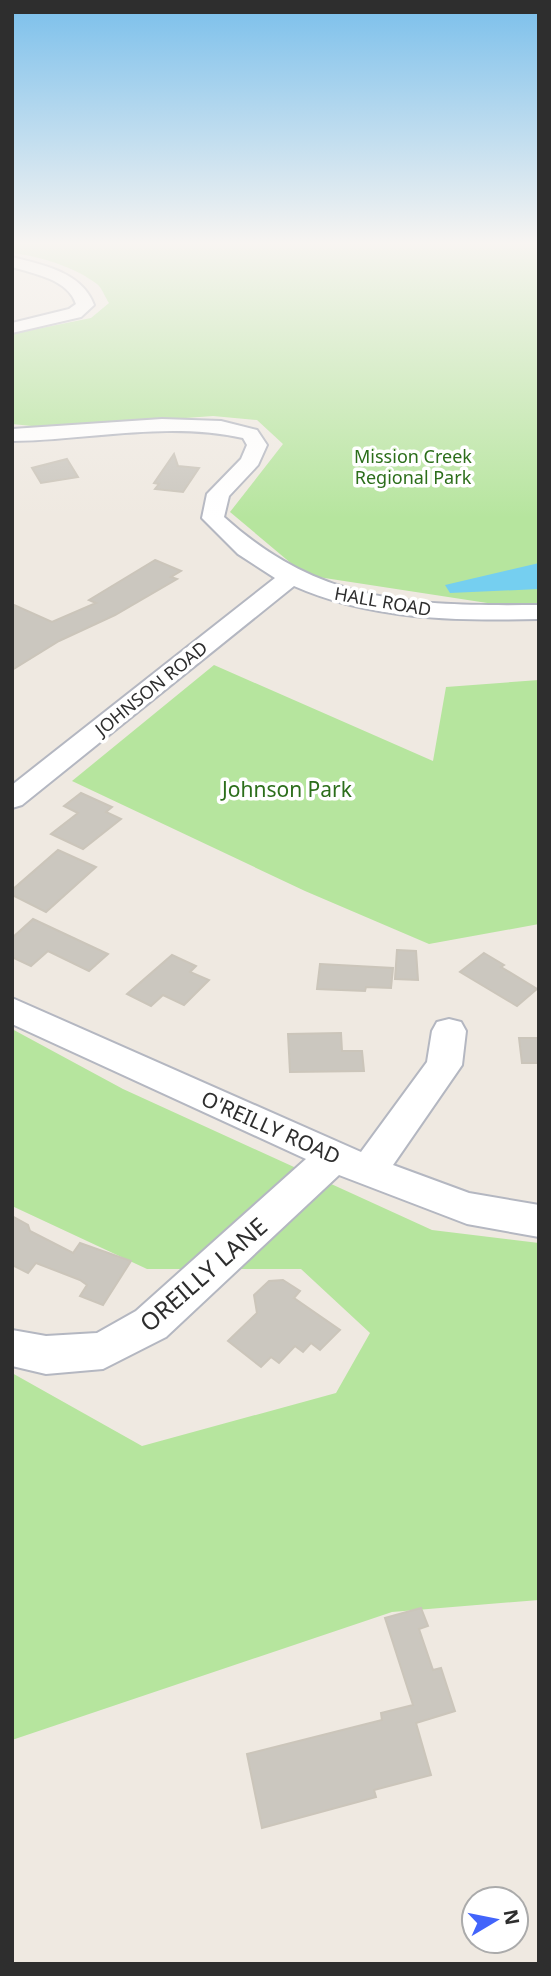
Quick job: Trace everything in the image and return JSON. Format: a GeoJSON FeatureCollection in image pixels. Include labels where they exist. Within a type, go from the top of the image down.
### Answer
{"type":"FeatureCollection","features":[{"type":"Feature","properties":{"kind":"street","name":"HALL ROAD"},"geometry":{"type":"LineString","coordinates":[[13,435],[195,424],[230,428],[250,434],[257,445],[251,461],[218,494],[213,518],[235,542],[291,577],[334,594],[392,606],[467,614],[539,612]]}},
{"type":"Feature","properties":{"kind":"street","name":"JOHNSON ROAD"},"geometry":{"type":"LineString","coordinates":[[12,799],[291,577]]}},
{"type":"Feature","properties":{"kind":"street","name":"O'REILLY ROAD"},"geometry":{"type":"LineString","coordinates":[[12,1010],[352,1164],[467,1208],[539,1221]]}},
{"type":"Feature","properties":{"kind":"street","name":"OREILLY LANE"},"geometry":{"type":"LineString","coordinates":[[12,1349],[46,1355],[103,1351],[151,1324],[352,1164],[444,1065],[449,1031]]}},
{"type":"Feature","properties":{"kind":"green space","name":"Mission Creek Regional Park"},"geometry":{"type":"Polygon","coordinates":[[[539,333],[539,611],[305,575],[230,512],[283,444],[257,420],[213,416],[51,428],[12,424],[12,334],[539,333]]]}},
{"type":"Feature","properties":{"kind":"green space","name":"Johnson Park"},"geometry":{"type":"Polygon","coordinates":[[[214,665],[433,761],[446,687],[539,680],[539,924],[429,944],[305,891],[72,781],[214,665]]]}},
{"type":"Feature","properties":{"kind":"green space"},"geometry":{"type":"Polygon","coordinates":[[[12,1029],[123,1089],[432,1230],[539,1243],[539,1600],[392,1612],[12,1740],[12,1373],[142,1446],[336,1393],[370,1333],[301,1269],[147,1269],[12,1206],[12,1029]]]}},
{"type":"Feature","properties":{"kind":"water"},"geometry":{"type":"Polygon","coordinates":[[[539,563],[539,589],[450,593],[445,585],[539,563]]]}},
{"type":"Feature","properties":{"kind":"building"},"geometry":{"type":"Polygon","coordinates":[[[174,454],[178,466],[199,468],[183,492],[155,489],[159,484],[154,483],[174,454]]]}},
{"type":"Feature","properties":{"kind":"building"},"geometry":{"type":"Polygon","coordinates":[[[67,459],[78,477],[41,483],[32,468],[67,459]]]}},
{"type":"Feature","properties":{"kind":"building"},"geometry":{"type":"Polygon","coordinates":[[[155,560],[181,571],[171,577],[177,579],[115,615],[59,641],[12,670],[12,604],[52,622],[96,603],[89,600],[155,560]]]}},
{"type":"Feature","properties":{"kind":"building"},"geometry":{"type":"Polygon","coordinates":[[[81,793],[112,807],[106,812],[121,819],[83,849],[51,834],[78,813],[64,806],[81,793]]]}},
{"type":"Feature","properties":{"kind":"building"},"geometry":{"type":"Polygon","coordinates":[[[58,850],[96,867],[46,912],[12,895],[12,890],[58,850]]]}},
{"type":"Feature","properties":{"kind":"building"},"geometry":{"type":"Polygon","coordinates":[[[33,919],[108,954],[89,971],[48,951],[31,966],[12,957],[12,938],[33,919]]]}},
{"type":"Feature","properties":{"kind":"building"},"geometry":{"type":"Polygon","coordinates":[[[397,950],[416,951],[418,980],[395,979],[397,950]]]}},
{"type":"Feature","properties":{"kind":"building"},"geometry":{"type":"Polygon","coordinates":[[[484,953],[537,989],[517,1006],[460,972],[484,953]]]}},
{"type":"Feature","properties":{"kind":"building"},"geometry":{"type":"Polygon","coordinates":[[[172,955],[196,966],[190,972],[209,980],[184,1005],[163,995],[151,1006],[127,994],[172,955]]]}},
{"type":"Feature","properties":{"kind":"building"},"geometry":{"type":"Polygon","coordinates":[[[320,964],[393,968],[391,988],[366,987],[365,991],[317,989],[320,964]]]}},
{"type":"Feature","properties":{"kind":"building"},"geometry":{"type":"Polygon","coordinates":[[[341,1033],[342,1051],[362,1051],[364,1071],[290,1072],[288,1034],[341,1033]]]}},
{"type":"Feature","properties":{"kind":"building"},"geometry":{"type":"Polygon","coordinates":[[[519,1038],[539,1038],[539,1063],[522,1063],[519,1038]]]}},
{"type":"Feature","properties":{"kind":"building"},"geometry":{"type":"Polygon","coordinates":[[[12,1216],[28,1225],[30,1231],[73,1253],[80,1243],[131,1261],[103,1305],[80,1296],[87,1285],[80,1280],[36,1263],[28,1273],[12,1265],[12,1216]]]}},
{"type":"Feature","properties":{"kind":"building"},"geometry":{"type":"Polygon","coordinates":[[[283,1280],[300,1291],[294,1298],[340,1330],[320,1350],[311,1343],[303,1352],[295,1346],[279,1363],[271,1357],[261,1367],[228,1341],[257,1313],[254,1295],[269,1281],[283,1280]]]}},
{"type":"Feature","properties":{"kind":"building"},"geometry":{"type":"Polygon","coordinates":[[[421,1608],[428,1626],[419,1629],[433,1670],[441,1668],[455,1711],[416,1723],[431,1775],[374,1790],[376,1797],[262,1828],[247,1754],[382,1720],[381,1713],[413,1705],[385,1618],[421,1608]]]}}]}
